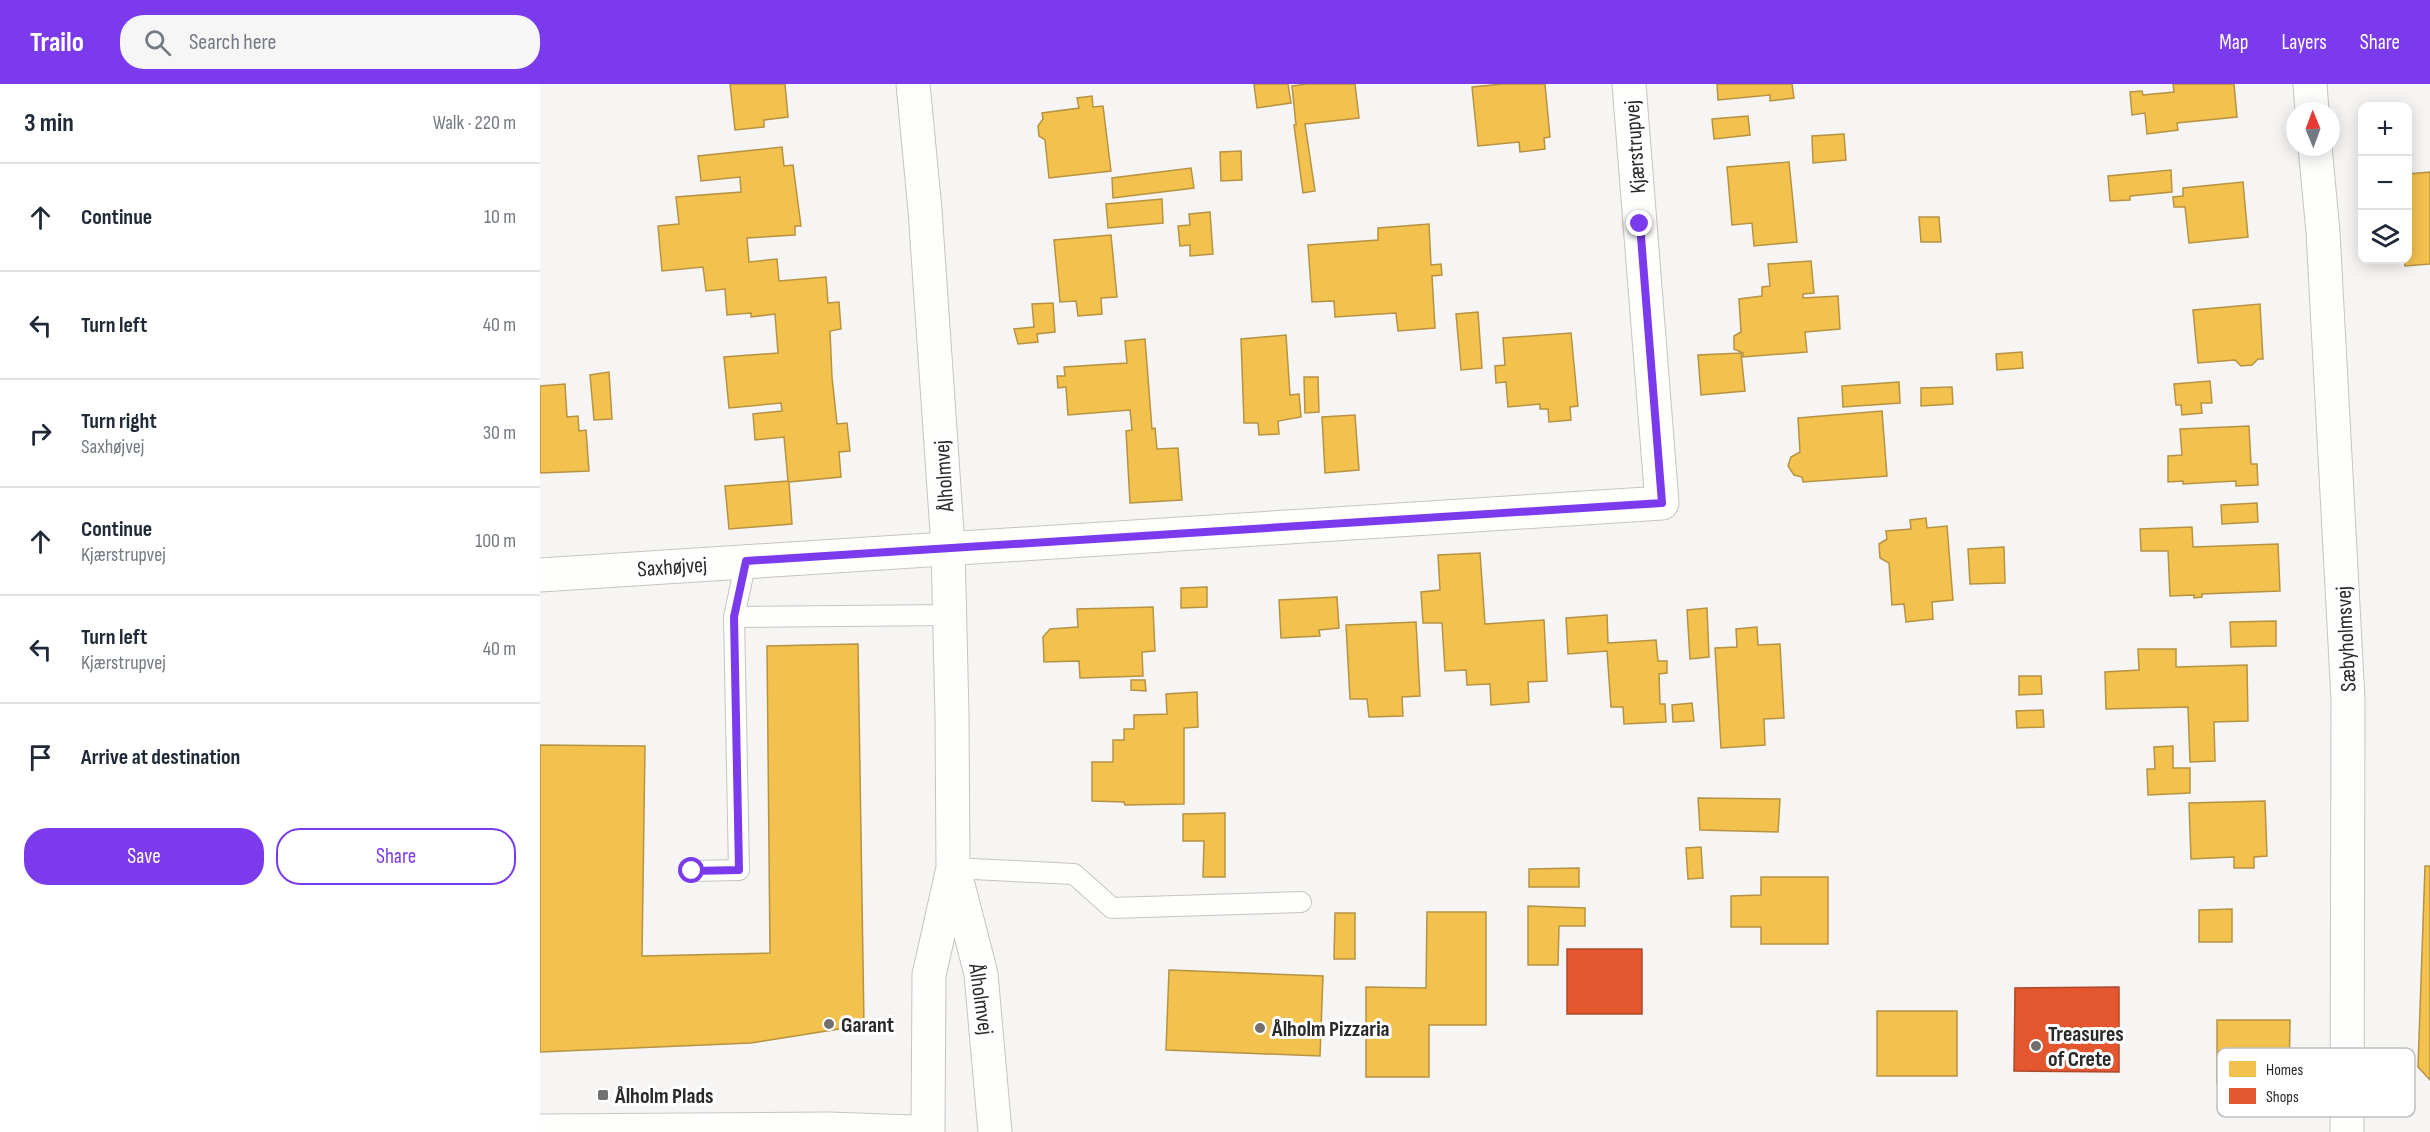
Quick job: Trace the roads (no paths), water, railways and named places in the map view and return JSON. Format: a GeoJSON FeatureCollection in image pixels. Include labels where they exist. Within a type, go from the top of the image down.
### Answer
{"type":"FeatureCollection","features":[{"type":"Feature","properties":{"kind":"street","name":"Ålholmvej"},"geometry":{"type":"LineString","coordinates":[[913,84],[926,221],[948,547],[950,615],[953,868],[929,975],[928,1132]]}},
{"type":"Feature","properties":{"kind":"street","name":"Kjærstrupvej"},"geometry":{"type":"LineString","coordinates":[[948,547],[1662,503],[1629,84]]}},
{"type":"Feature","properties":{"kind":"street"},"geometry":{"type":"LineString","coordinates":[[2310,84],[2311,102]]}},
{"type":"Feature","properties":{"kind":"street","name":"Sæbyholmsvej"},"geometry":{"type":"LineString","coordinates":[[2316,156],[2323,232],[2349,699],[2347,1048]]}},
{"type":"Feature","properties":{"kind":"street","name":"Saxhøjvej"},"geometry":{"type":"LineString","coordinates":[[540,575],[948,547]]}},
{"type":"Feature","properties":{"kind":"street","name":"Ålholmvej"},"geometry":{"type":"LineString","coordinates":[[953,868],[981,974],[995,1132]]}},
{"type":"Feature","properties":{"kind":"street","name":"Sæbyholmsvej"},"geometry":{"type":"LineString","coordinates":[[2347,1117],[2347,1132]]}},
{"type":"Feature","properties":{"kind":"street"},"geometry":{"type":"LineString","coordinates":[[540,1131],[829,1129],[912,1132]]}},
{"type":"Feature","properties":{"kind":"lane"},"geometry":{"type":"LineString","coordinates":[[692,871],[739,870],[734,617],[746,561]]}},
{"type":"Feature","properties":{"kind":"lane"},"geometry":{"type":"LineString","coordinates":[[734,617],[950,615]]}},
{"type":"Feature","properties":{"kind":"lane"},"geometry":{"type":"LineString","coordinates":[[953,868],[1074,874],[1112,908],[1301,902]]}},
{"type":"Feature","properties":{"kind":"place","name":"Garant"},"geometry":{"type":"Point","coordinates":[829,1024]}},
{"type":"Feature","properties":{"kind":"place","name":"Ålholm Pizzaria"},"geometry":{"type":"Point","coordinates":[1260,1028]}},
{"type":"Feature","properties":{"kind":"place","name":"Treasures of Crete"},"geometry":{"type":"Point","coordinates":[2036,1046]}},
{"type":"Feature","properties":{"kind":"place","name":"Ålholm Plads"},"geometry":{"type":"Point","coordinates":[603,1095]}}]}
